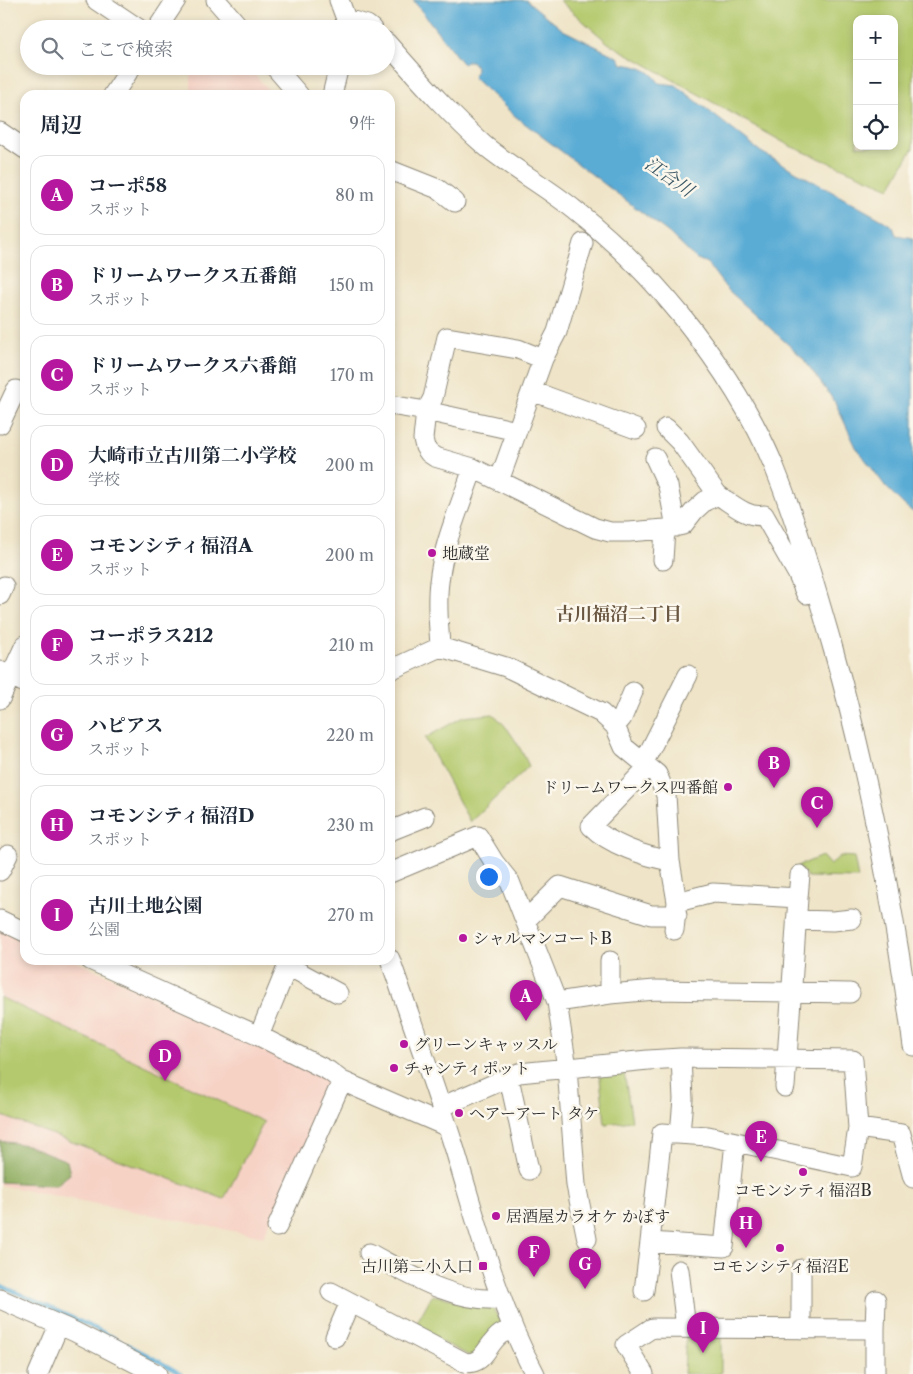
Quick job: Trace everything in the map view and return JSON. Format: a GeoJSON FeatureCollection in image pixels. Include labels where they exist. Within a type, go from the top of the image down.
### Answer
{"type":"FeatureCollection","features":[{"type":"Feature","properties":{"kind":"street"},"geometry":{"type":"LineString","coordinates":[[96,0],[126,20]]}},
{"type":"Feature","properties":{"kind":"street"},"geometry":{"type":"LineString","coordinates":[[163,20],[176,0]]}},
{"type":"Feature","properties":{"kind":"street"},"geometry":{"type":"LineString","coordinates":[[216,0],[233,20]]}},
{"type":"Feature","properties":{"kind":"street"},"geometry":{"type":"LineString","coordinates":[[338,0],[345,20]]}},
{"type":"Feature","properties":{"kind":"street"},"geometry":{"type":"LineString","coordinates":[[395,52],[440,103],[486,146],[575,210],[612,242],[681,315],[732,386],[755,426],[788,502],[822,608],[849,706],[872,802],[913,1046]]}},
{"type":"Feature","properties":{"kind":"street"},"geometry":{"type":"LineString","coordinates":[[116,90],[126,75]]}},
{"type":"Feature","properties":{"kind":"street"},"geometry":{"type":"LineString","coordinates":[[282,75],[295,90]]}},
{"type":"Feature","properties":{"kind":"street"},"geometry":{"type":"LineString","coordinates":[[333,90],[337,75]]}},
{"type":"Feature","properties":{"kind":"street"},"geometry":{"type":"LineString","coordinates":[[0,132],[20,146]]}},
{"type":"Feature","properties":{"kind":"street"},"geometry":{"type":"LineString","coordinates":[[395,172],[438,189],[455,202]]}},
{"type":"Feature","properties":{"kind":"street"},"geometry":{"type":"LineString","coordinates":[[499,481],[543,359],[557,332],[583,243]]}},
{"type":"Feature","properties":{"kind":"street"},"geometry":{"type":"LineString","coordinates":[[543,359],[518,349],[446,337],[433,398],[426,411],[423,439],[429,453],[435,457],[473,468],[595,528],[610,532],[670,528],[683,525],[694,511],[718,495]]}},
{"type":"Feature","properties":{"kind":"street"},"geometry":{"type":"LineString","coordinates":[[0,424],[14,390]]}},
{"type":"Feature","properties":{"kind":"street"},"geometry":{"type":"LineString","coordinates":[[532,391],[636,429]]}},
{"type":"Feature","properties":{"kind":"street"},"geometry":{"type":"LineString","coordinates":[[395,406],[517,431]]}},
{"type":"Feature","properties":{"kind":"street"},"geometry":{"type":"LineString","coordinates":[[666,428],[680,442],[718,495],[747,513],[758,517],[764,515],[797,573],[810,605],[822,608]]}},
{"type":"Feature","properties":{"kind":"street"},"geometry":{"type":"LineString","coordinates":[[655,458],[668,486],[670,528],[663,560]]}},
{"type":"Feature","properties":{"kind":"street"},"geometry":{"type":"LineString","coordinates":[[440,647],[437,601],[440,572],[473,468]]}},
{"type":"Feature","properties":{"kind":"street"},"geometry":{"type":"LineString","coordinates":[[395,668],[440,647],[506,667],[601,713],[615,726],[624,747],[657,774],[666,796],[676,915]]}},
{"type":"Feature","properties":{"kind":"street"},"geometry":{"type":"LineString","coordinates":[[0,699],[20,657]]}},
{"type":"Feature","properties":{"kind":"street"},"geometry":{"type":"LineString","coordinates":[[670,861],[645,856],[598,833],[591,826],[646,765],[688,675]]}},
{"type":"Feature","properties":{"kind":"street"},"geometry":{"type":"LineString","coordinates":[[615,726],[622,718],[633,692]]}},
{"type":"Feature","properties":{"kind":"street"},"geometry":{"type":"LineString","coordinates":[[395,829],[425,817]]}},
{"type":"Feature","properties":{"kind":"street"},"geometry":{"type":"LineString","coordinates":[[395,871],[478,836],[494,862],[510,882],[557,1002],[567,1068],[576,1185],[587,1239]]}},
{"type":"Feature","properties":{"kind":"street"},"geometry":{"type":"LineString","coordinates":[[785,1087],[800,875]]}},
{"type":"Feature","properties":{"kind":"street"},"geometry":{"type":"LineString","coordinates":[[525,921],[560,886],[651,915],[676,915],[713,893],[798,898]]}},
{"type":"Feature","properties":{"kind":"street"},"geometry":{"type":"LineString","coordinates":[[796,920],[833,921],[852,919]]}},
{"type":"Feature","properties":{"kind":"street"},"geometry":{"type":"LineString","coordinates":[[0,920],[20,930]]}},
{"type":"Feature","properties":{"kind":"street"},"geometry":{"type":"LineString","coordinates":[[610,961],[610,994]]}},
{"type":"Feature","properties":{"kind":"street"},"geometry":{"type":"LineString","coordinates":[[101,965],[259,1036],[329,1071],[342,1082],[448,1127]]}},
{"type":"Feature","properties":{"kind":"street"},"geometry":{"type":"LineString","coordinates":[[259,1036],[288,965]]}},
{"type":"Feature","properties":{"kind":"street"},"geometry":{"type":"LineString","coordinates":[[292,965],[338,994]]}},
{"type":"Feature","properties":{"kind":"street"},"geometry":{"type":"LineString","coordinates":[[392,965],[448,1127],[501,1299],[512,1329],[535,1374]]}},
{"type":"Feature","properties":{"kind":"street"},"geometry":{"type":"LineString","coordinates":[[557,1002],[610,994],[674,989],[850,994]]}},
{"type":"Feature","properties":{"kind":"street"},"geometry":{"type":"LineString","coordinates":[[441,1107],[519,1074],[567,1068],[681,1058],[853,1060],[858,1128],[852,1167],[708,1136],[662,1133],[644,1291]]}},
{"type":"Feature","properties":{"kind":"street"},"geometry":{"type":"LineString","coordinates":[[680,1134],[683,1099],[681,1058]]}},
{"type":"Feature","properties":{"kind":"street"},"geometry":{"type":"LineString","coordinates":[[509,1078],[529,1170]]}},
{"type":"Feature","properties":{"kind":"street"},"geometry":{"type":"LineString","coordinates":[[277,1227],[342,1082]]}},
{"type":"Feature","properties":{"kind":"street"},"geometry":{"type":"LineString","coordinates":[[858,1128],[901,1134],[913,1178]]}},
{"type":"Feature","properties":{"kind":"street"},"geometry":{"type":"LineString","coordinates":[[650,1242],[724,1247],[735,1142]]}},
{"type":"Feature","properties":{"kind":"street"},"geometry":{"type":"LineString","coordinates":[[369,1253],[437,1288],[488,1300],[501,1299]]}},
{"type":"Feature","properties":{"kind":"street"},"geometry":{"type":"LineString","coordinates":[[801,1269],[801,1329]]}},
{"type":"Feature","properties":{"kind":"street"},"geometry":{"type":"LineString","coordinates":[[679,1270],[686,1328]]}},
{"type":"Feature","properties":{"kind":"street"},"geometry":{"type":"LineString","coordinates":[[330,1292],[464,1362],[471,1369],[500,1335],[512,1329]]}},
{"type":"Feature","properties":{"kind":"street"},"geometry":{"type":"LineString","coordinates":[[0,1299],[59,1325],[157,1374]]}},
{"type":"Feature","properties":{"kind":"street"},"geometry":{"type":"LineString","coordinates":[[875,1374],[876,1300]]}},
{"type":"Feature","properties":{"kind":"street"},"geometry":{"type":"LineString","coordinates":[[335,1337],[350,1302]]}},
{"type":"Feature","properties":{"kind":"street"},"geometry":{"type":"LineString","coordinates":[[38,1374],[59,1325]]}},
{"type":"Feature","properties":{"kind":"street"},"geometry":{"type":"LineString","coordinates":[[644,1374],[626,1345],[652,1328],[875,1329]]}},
{"type":"Feature","properties":{"kind":"shaded area"},"geometry":{"type":"Polygon","coordinates":[[[191,75],[255,75],[269,90],[191,90],[191,75]]]}},
{"type":"Feature","properties":{"kind":"shaded area"},"geometry":{"type":"Polygon","coordinates":[[[0,926],[20,936],[20,965],[85,965],[329,1077],[333,1085],[263,1237],[0,1185],[0,926]]]}},
{"type":"Feature","properties":{"kind":"green space"},"geometry":{"type":"Polygon","coordinates":[[[559,0],[913,0],[913,148],[890,188],[790,146],[608,43],[559,0]]]}},
{"type":"Feature","properties":{"kind":"green space"},"geometry":{"type":"Polygon","coordinates":[[[493,714],[514,738],[529,766],[470,822],[425,738],[463,717],[493,714]]]}},
{"type":"Feature","properties":{"kind":"green space"},"geometry":{"type":"Polygon","coordinates":[[[822,856],[830,865],[840,856],[854,857],[858,878],[808,877],[798,866],[822,856]]]}},
{"type":"Feature","properties":{"kind":"green space"},"geometry":{"type":"Polygon","coordinates":[[[0,997],[264,1122],[224,1199],[0,1115],[0,997]]]}},
{"type":"Feature","properties":{"kind":"green space"},"geometry":{"type":"Polygon","coordinates":[[[623,1066],[632,1121],[605,1124],[599,1069],[623,1066]]]}},
{"type":"Feature","properties":{"kind":"green space"},"geometry":{"type":"Polygon","coordinates":[[[0,1141],[27,1145],[67,1161],[70,1174],[56,1185],[0,1182],[0,1141]]]}},
{"type":"Feature","properties":{"kind":"green space"},"geometry":{"type":"Polygon","coordinates":[[[432,1295],[491,1307],[505,1326],[472,1357],[414,1328],[432,1295]]]}},
{"type":"Feature","properties":{"kind":"green space"},"geometry":{"type":"Polygon","coordinates":[[[686,1332],[721,1333],[721,1374],[684,1374],[686,1332]]]}},
{"type":"Feature","properties":{"kind":"water","name":"江合川"},"geometry":{"type":"Polygon","coordinates":[[[413,0],[526,0],[563,30],[619,58],[622,64],[648,71],[659,83],[676,85],[761,152],[884,221],[893,227],[896,235],[913,238],[913,512],[886,487],[856,447],[835,402],[802,357],[726,288],[707,263],[695,258],[669,233],[515,116],[473,77],[476,70],[474,63],[472,61],[467,61],[464,64],[461,62],[413,0]]]}},
{"type":"Feature","properties":{"kind":"waterway"},"geometry":{"type":"LineString","coordinates":[[0,1285],[114,1338],[181,1374]]}},
{"type":"Feature","properties":{"kind":"place","name":"地蔵堂"},"geometry":{"type":"Point","coordinates":[432,553]}},
{"type":"Feature","properties":{"kind":"place","name":"ドリームワークス四番館"},"geometry":{"type":"Point","coordinates":[728,787]}},
{"type":"Feature","properties":{"kind":"place","name":"ドリームワークス五番館"},"geometry":{"type":"Point","coordinates":[774,788]}},
{"type":"Feature","properties":{"kind":"place","name":"ドリームワークス六番館"},"geometry":{"type":"Point","coordinates":[817,828]}},
{"type":"Feature","properties":{"kind":"place","name":"シャルマンコートB"},"geometry":{"type":"Point","coordinates":[463,938]}},
{"type":"Feature","properties":{"kind":"place","name":"コーポ58"},"geometry":{"type":"Point","coordinates":[526,1021]}},
{"type":"Feature","properties":{"kind":"place","name":"グリーンキャッスル"},"geometry":{"type":"Point","coordinates":[404,1044]}},
{"type":"Feature","properties":{"kind":"place","name":"チャンティポット"},"geometry":{"type":"Point","coordinates":[394,1068]}},
{"type":"Feature","properties":{"kind":"place","name":"大崎市立古川第二小学校"},"geometry":{"type":"Point","coordinates":[165,1081]}},
{"type":"Feature","properties":{"kind":"place","name":"ヘアーアート タケ"},"geometry":{"type":"Point","coordinates":[459,1113]}},
{"type":"Feature","properties":{"kind":"place","name":"コモンシティ福沼A"},"geometry":{"type":"Point","coordinates":[761,1162]}},
{"type":"Feature","properties":{"kind":"place","name":"コモンシティ福沼B"},"geometry":{"type":"Point","coordinates":[803,1172]}},
{"type":"Feature","properties":{"kind":"place","name":"居酒屋カラオケ かぼす"},"geometry":{"type":"Point","coordinates":[496,1216]}},
{"type":"Feature","properties":{"kind":"place","name":"コモンシティ福沼D"},"geometry":{"type":"Point","coordinates":[746,1248]}},
{"type":"Feature","properties":{"kind":"place","name":"コモンシティ福沼E"},"geometry":{"type":"Point","coordinates":[780,1248]}},
{"type":"Feature","properties":{"kind":"place","name":"古川第二小入口"},"geometry":{"type":"Point","coordinates":[483,1266]}},
{"type":"Feature","properties":{"kind":"place","name":"コーポラス212"},"geometry":{"type":"Point","coordinates":[534,1277]}},
{"type":"Feature","properties":{"kind":"place","name":"ハピアス"},"geometry":{"type":"Point","coordinates":[585,1289]}},
{"type":"Feature","properties":{"kind":"place","name":"古川土地公園"},"geometry":{"type":"Point","coordinates":[703,1353]}},
{"type":"Feature","properties":{"kind":"district","name":"古川福沼二丁目"},"geometry":{"type":"Point","coordinates":[619,614]}}]}
